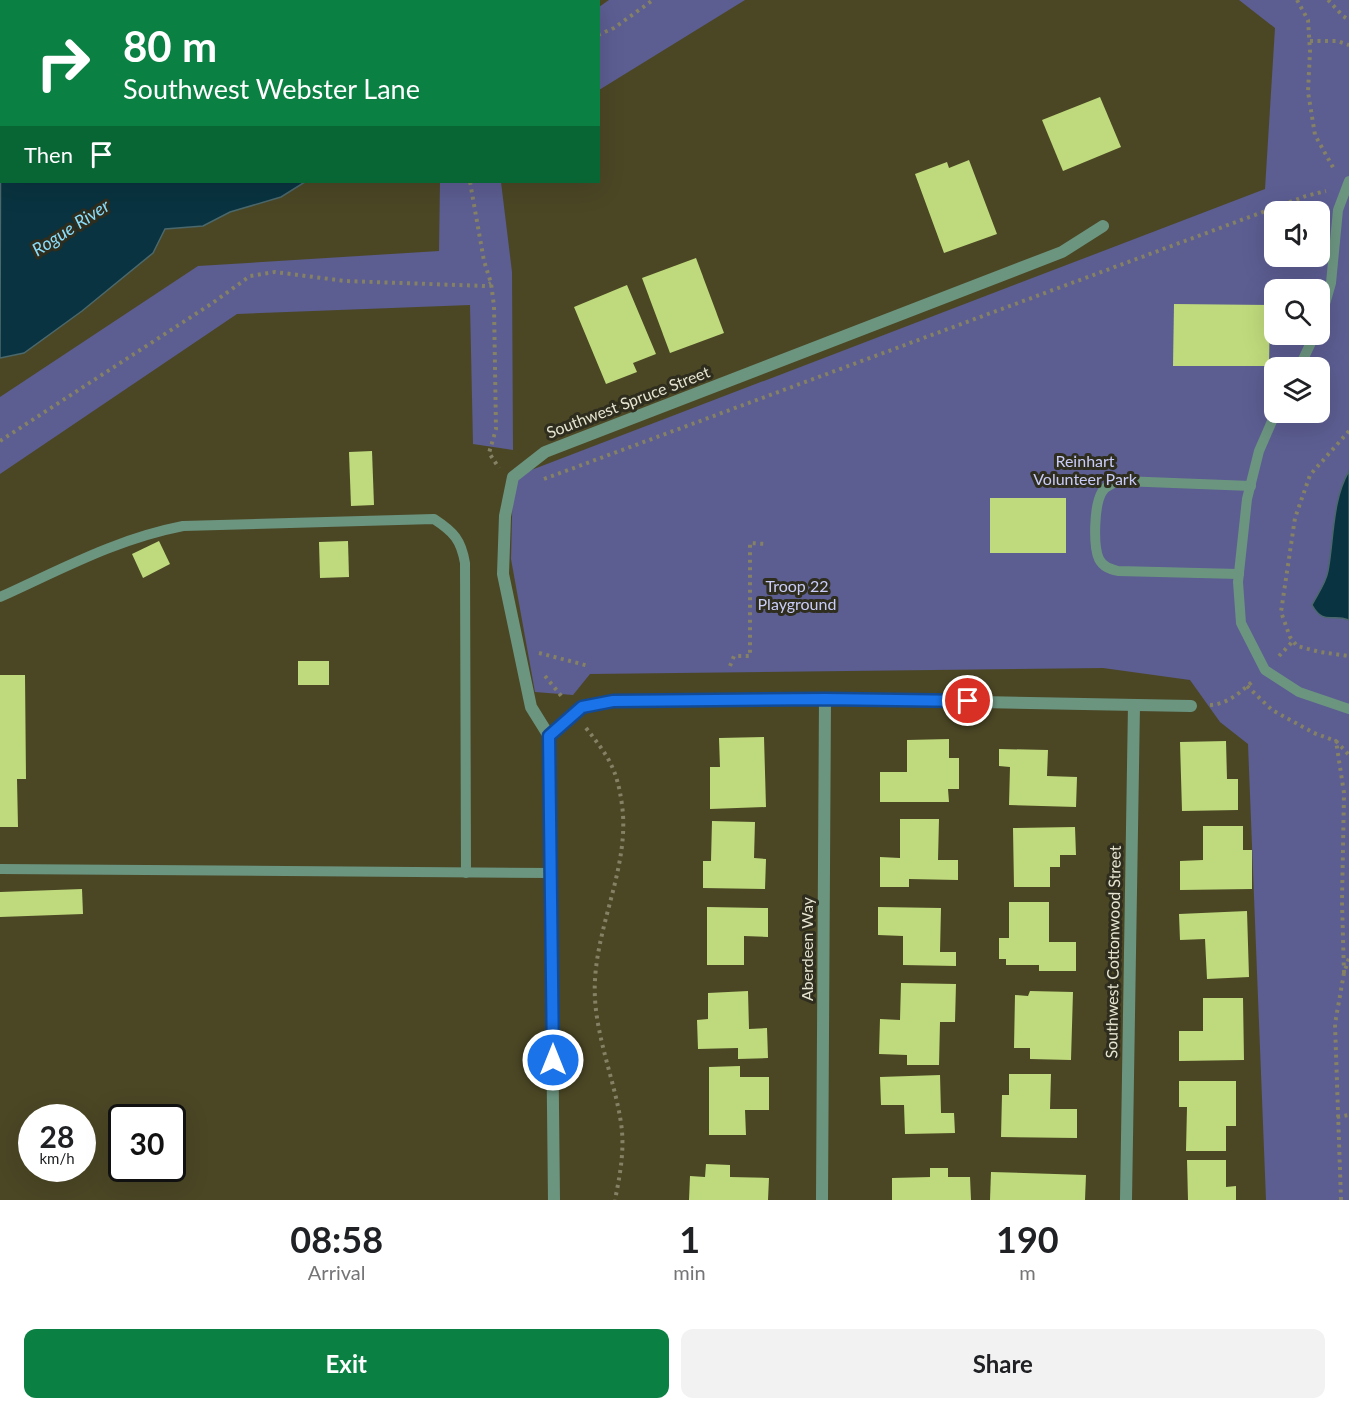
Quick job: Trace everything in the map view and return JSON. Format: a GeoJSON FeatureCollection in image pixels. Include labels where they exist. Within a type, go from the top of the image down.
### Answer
{"type":"FeatureCollection","features":[{"type":"Feature","properties":{"kind":"street","name":"Southwest Spruce Street"},"geometry":{"type":"LineString","coordinates":[[513,477],[545,452],[1062,252],[1103,226]]}},
{"type":"Feature","properties":{"kind":"street"},"geometry":{"type":"LineString","coordinates":[[513,477],[505,516],[503,574],[531,707],[549,736],[554,1200]]}},
{"type":"Feature","properties":{"kind":"street"},"geometry":{"type":"LineString","coordinates":[[549,736],[582,707],[613,701],[825,699],[1191,706]]}},
{"type":"Feature","properties":{"kind":"street","name":"Aberdeen Way"},"geometry":{"type":"LineString","coordinates":[[822,1200],[825,699]]}},
{"type":"Feature","properties":{"kind":"street","name":"Southwest Cottonwood Street"},"geometry":{"type":"LineString","coordinates":[[1126,1200],[1134,705]]}},
{"type":"Feature","properties":{"kind":"lane"},"geometry":{"type":"LineString","coordinates":[[1330,286],[1338,210],[1348,183]]}},
{"type":"Feature","properties":{"kind":"lane"},"geometry":{"type":"LineString","coordinates":[[1271,423],[1259,451],[1241,543],[1239,574],[1241,622],[1265,670],[1299,692],[1349,709]]}},
{"type":"Feature","properties":{"kind":"lane"},"geometry":{"type":"LineString","coordinates":[[1239,574],[1118,571],[1106,567],[1099,561],[1096,547],[1097,506],[1102,492],[1109,485],[1122,481],[1251,486]]}},
{"type":"Feature","properties":{"kind":"lane"},"geometry":{"type":"LineString","coordinates":[[0,597],[116,544],[150,532],[183,525],[434,519],[448,528],[461,544],[465,563],[466,873]]}},
{"type":"Feature","properties":{"kind":"lane"},"geometry":{"type":"LineString","coordinates":[[0,869],[551,873]]}},
{"type":"Feature","properties":{"kind":"path"},"geometry":{"type":"LineString","coordinates":[[600,34],[614,28],[654,0]]}},
{"type":"Feature","properties":{"kind":"path"},"geometry":{"type":"LineString","coordinates":[[1297,0],[1308,20],[1310,41],[1308,92],[1316,135],[1338,176],[1348,183]]}},
{"type":"Feature","properties":{"kind":"path"},"geometry":{"type":"LineString","coordinates":[[1328,0],[1349,20]]}},
{"type":"Feature","properties":{"kind":"path"},"geometry":{"type":"LineString","coordinates":[[1310,41],[1336,41],[1349,45]]}},
{"type":"Feature","properties":{"kind":"path"},"geometry":{"type":"LineString","coordinates":[[470,183],[494,306],[496,429],[489,453],[499,470],[531,484],[1348,183]]}},
{"type":"Feature","properties":{"kind":"path"},"geometry":{"type":"LineString","coordinates":[[0,441],[212,304],[250,276],[275,272],[345,281],[485,286],[491,283]]}},
{"type":"Feature","properties":{"kind":"path"},"geometry":{"type":"LineString","coordinates":[[1349,431],[1310,475],[1295,518],[1281,612],[1290,637],[1297,646],[1349,656]]}},
{"type":"Feature","properties":{"kind":"path"},"geometry":{"type":"LineString","coordinates":[[730,666],[734,656],[750,656],[750,543],[766,544]]}},
{"type":"Feature","properties":{"kind":"path"},"geometry":{"type":"LineString","coordinates":[[541,661],[538,650],[589,666]]}},
{"type":"Feature","properties":{"kind":"path"},"geometry":{"type":"LineString","coordinates":[[543,669],[546,677],[610,759],[618,782],[622,807],[623,839],[597,960],[595,980],[595,1005],[621,1122],[623,1144],[615,1200]]}},
{"type":"Feature","properties":{"kind":"path"},"geometry":{"type":"LineString","coordinates":[[1191,706],[1219,705],[1236,696],[1265,670]]}},
{"type":"Feature","properties":{"kind":"path"},"geometry":{"type":"LineString","coordinates":[[1247,686],[1272,710],[1314,733],[1336,741],[1349,755]]}},
{"type":"Feature","properties":{"kind":"path"},"geometry":{"type":"LineString","coordinates":[[1336,741],[1344,793],[1342,902],[1344,973]]}},
{"type":"Feature","properties":{"kind":"path"},"geometry":{"type":"LineString","coordinates":[[1341,1200],[1335,1024],[1349,958]]}},
{"type":"Feature","properties":{"kind":"path"},"geometry":{"type":"LineString","coordinates":[[1338,1117],[1349,1115]]}},
{"type":"Feature","properties":{"kind":"green space"},"geometry":{"type":"Polygon","coordinates":[[[609,0],[745,0],[600,89],[600,6],[609,0]]]}},
{"type":"Feature","properties":{"kind":"green space","name":"Reinhart Volunteer Park"},"geometry":{"type":"Polygon","coordinates":[[[1239,0],[1349,0],[1349,1200],[1266,1200],[1248,744],[1220,722],[1190,680],[1103,668],[590,674],[573,695],[535,692],[511,559],[513,477],[1265,189],[1275,28],[1239,0]]]}},
{"type":"Feature","properties":{"kind":"green space"},"geometry":{"type":"Polygon","coordinates":[[[440,183],[501,183],[512,272],[513,450],[473,444],[470,305],[237,314],[0,474],[0,397],[198,266],[439,251],[440,183]]]}},
{"type":"Feature","properties":{"kind":"water","name":"Rogue River"},"geometry":{"type":"Polygon","coordinates":[[[1,183],[303,183],[281,197],[230,212],[203,226],[165,229],[153,253],[82,311],[24,353],[0,358],[1,183]]]}},
{"type":"Feature","properties":{"kind":"water"},"geometry":{"type":"Polygon","coordinates":[[[1349,471],[1349,620],[1324,617],[1312,605],[1327,575],[1336,507],[1343,482],[1349,471]]]}},
{"type":"Feature","properties":{"kind":"building"},"geometry":{"type":"Polygon","coordinates":[[[1100,97],[1121,147],[1063,171],[1042,120],[1100,97]]]}},
{"type":"Feature","properties":{"kind":"building"},"geometry":{"type":"Polygon","coordinates":[[[969,160],[997,234],[944,253],[915,174],[947,162],[949,168],[969,160]]]}},
{"type":"Feature","properties":{"kind":"building"},"geometry":{"type":"Polygon","coordinates":[[[696,258],[724,333],[670,353],[642,278],[696,258]]]}},
{"type":"Feature","properties":{"kind":"building"},"geometry":{"type":"Polygon","coordinates":[[[627,285],[656,354],[633,363],[637,372],[606,384],[574,307],[627,285]]]}},
{"type":"Feature","properties":{"kind":"building"},"geometry":{"type":"Polygon","coordinates":[[[1174,304],[1264,305],[1264,345],[1269,345],[1269,357],[1264,357],[1264,366],[1173,366],[1174,304]]]}},
{"type":"Feature","properties":{"kind":"building"},"geometry":{"type":"Polygon","coordinates":[[[372,451],[374,505],[351,506],[349,452],[372,451]]]}},
{"type":"Feature","properties":{"kind":"building"},"geometry":{"type":"Polygon","coordinates":[[[990,498],[1066,498],[1066,553],[990,553],[990,498]]]}},
{"type":"Feature","properties":{"kind":"building"},"geometry":{"type":"Polygon","coordinates":[[[159,541],[170,564],[143,578],[132,554],[159,541]]]}},
{"type":"Feature","properties":{"kind":"building"},"geometry":{"type":"Polygon","coordinates":[[[348,541],[349,577],[320,578],[319,542],[348,541]]]}},
{"type":"Feature","properties":{"kind":"building"},"geometry":{"type":"Polygon","coordinates":[[[298,661],[329,661],[329,685],[298,685],[298,661]]]}},
{"type":"Feature","properties":{"kind":"building"},"geometry":{"type":"Polygon","coordinates":[[[0,675],[25,675],[26,779],[17,779],[18,827],[0,827],[0,675]]]}},
{"type":"Feature","properties":{"kind":"building"},"geometry":{"type":"Polygon","coordinates":[[[764,737],[766,807],[710,809],[710,767],[720,767],[719,738],[764,737]]]}},
{"type":"Feature","properties":{"kind":"building"},"geometry":{"type":"Polygon","coordinates":[[[949,739],[949,758],[959,758],[959,789],[948,789],[949,802],[880,802],[880,772],[907,772],[907,740],[949,739]]]}},
{"type":"Feature","properties":{"kind":"building"},"geometry":{"type":"Polygon","coordinates":[[[1226,741],[1227,779],[1238,779],[1238,810],[1182,811],[1180,742],[1226,741]]]}},
{"type":"Feature","properties":{"kind":"building"},"geometry":{"type":"Polygon","coordinates":[[[999,749],[1048,750],[1047,776],[1077,777],[1076,807],[1009,805],[1010,767],[999,766],[999,749]]]}},
{"type":"Feature","properties":{"kind":"building"},"geometry":{"type":"Polygon","coordinates":[[[900,819],[939,819],[938,860],[958,860],[958,880],[909,879],[909,887],[880,887],[880,857],[900,858],[900,819]]]}},
{"type":"Feature","properties":{"kind":"building"},"geometry":{"type":"Polygon","coordinates":[[[712,821],[755,822],[754,858],[766,859],[765,889],[703,888],[703,861],[711,861],[712,821]]]}},
{"type":"Feature","properties":{"kind":"building"},"geometry":{"type":"Polygon","coordinates":[[[1203,826],[1243,826],[1243,850],[1252,850],[1252,889],[1180,890],[1180,861],[1203,860],[1203,826]]]}},
{"type":"Feature","properties":{"kind":"building"},"geometry":{"type":"Polygon","coordinates":[[[1075,827],[1076,855],[1060,855],[1060,867],[1050,867],[1050,887],[1014,887],[1013,828],[1075,827]]]}},
{"type":"Feature","properties":{"kind":"building"},"geometry":{"type":"Polygon","coordinates":[[[82,889],[83,914],[0,917],[0,892],[82,889]]]}},
{"type":"Feature","properties":{"kind":"building"},"geometry":{"type":"Polygon","coordinates":[[[1009,902],[1049,902],[1049,942],[1076,942],[1076,971],[1039,971],[1039,965],[1006,965],[1006,959],[999,959],[999,938],[1009,938],[1009,902]]]}},
{"type":"Feature","properties":{"kind":"building"},"geometry":{"type":"Polygon","coordinates":[[[707,907],[768,908],[768,937],[744,936],[744,965],[707,965],[707,907]]]}},
{"type":"Feature","properties":{"kind":"building"},"geometry":{"type":"Polygon","coordinates":[[[878,907],[941,908],[940,952],[956,952],[956,966],[903,965],[903,936],[878,935],[878,907]]]}},
{"type":"Feature","properties":{"kind":"building"},"geometry":{"type":"Polygon","coordinates":[[[1247,911],[1249,977],[1207,979],[1205,939],[1180,940],[1179,914],[1247,911]]]}},
{"type":"Feature","properties":{"kind":"building"},"geometry":{"type":"Polygon","coordinates":[[[901,983],[956,984],[955,1022],[940,1022],[939,1065],[907,1065],[907,1055],[879,1054],[880,1019],[900,1020],[901,983]]]}},
{"type":"Feature","properties":{"kind":"building"},"geometry":{"type":"Polygon","coordinates":[[[748,991],[749,1029],[767,1028],[768,1058],[738,1059],[738,1048],[698,1049],[697,1020],[708,1019],[708,993],[748,991]]]}},
{"type":"Feature","properties":{"kind":"building"},"geometry":{"type":"Polygon","coordinates":[[[1030,991],[1073,992],[1071,1060],[1030,1059],[1030,1048],[1014,1048],[1015,995],[1028,996],[1030,991]]]}},
{"type":"Feature","properties":{"kind":"building"},"geometry":{"type":"Polygon","coordinates":[[[1203,998],[1243,998],[1244,1060],[1179,1061],[1179,1031],[1203,1031],[1203,998]]]}},
{"type":"Feature","properties":{"kind":"building"},"geometry":{"type":"Polygon","coordinates":[[[740,1066],[740,1077],[769,1077],[769,1110],[745,1110],[746,1135],[709,1135],[709,1067],[740,1066]]]}},
{"type":"Feature","properties":{"kind":"building"},"geometry":{"type":"Polygon","coordinates":[[[1009,1074],[1051,1074],[1050,1109],[1077,1109],[1077,1138],[1001,1137],[1002,1095],[1009,1095],[1009,1074]]]}},
{"type":"Feature","properties":{"kind":"building"},"geometry":{"type":"Polygon","coordinates":[[[940,1075],[941,1113],[954,1113],[955,1133],[905,1134],[904,1105],[881,1105],[880,1077],[940,1075]]]}},
{"type":"Feature","properties":{"kind":"building"},"geometry":{"type":"Polygon","coordinates":[[[1179,1081],[1236,1081],[1236,1126],[1226,1126],[1226,1151],[1186,1151],[1187,1107],[1179,1107],[1179,1081]]]}},
{"type":"Feature","properties":{"kind":"building"},"geometry":{"type":"Polygon","coordinates":[[[1187,1160],[1226,1160],[1226,1187],[1236,1186],[1236,1200],[1188,1200],[1187,1160]]]}},
{"type":"Feature","properties":{"kind":"building"},"geometry":{"type":"Polygon","coordinates":[[[706,1164],[730,1165],[730,1177],[769,1178],[768,1200],[689,1200],[690,1176],[705,1177],[706,1164]]]}},
{"type":"Feature","properties":{"kind":"building"},"geometry":{"type":"Polygon","coordinates":[[[930,1168],[948,1168],[948,1177],[970,1177],[971,1200],[892,1200],[892,1178],[930,1177],[930,1168]]]}},
{"type":"Feature","properties":{"kind":"building"},"geometry":{"type":"Polygon","coordinates":[[[991,1172],[1086,1175],[1085,1200],[990,1200],[991,1172]]]}},
{"type":"Feature","properties":{"kind":"route"},"geometry":{"type":"LineString","coordinates":[[553,1060],[549,736],[582,707],[613,701],[825,699],[968,701]]}},
{"type":"Feature","properties":{"kind":"park label","name":"Troop 22 Playground"},"geometry":{"type":"Point","coordinates":[797,595]}}]}
